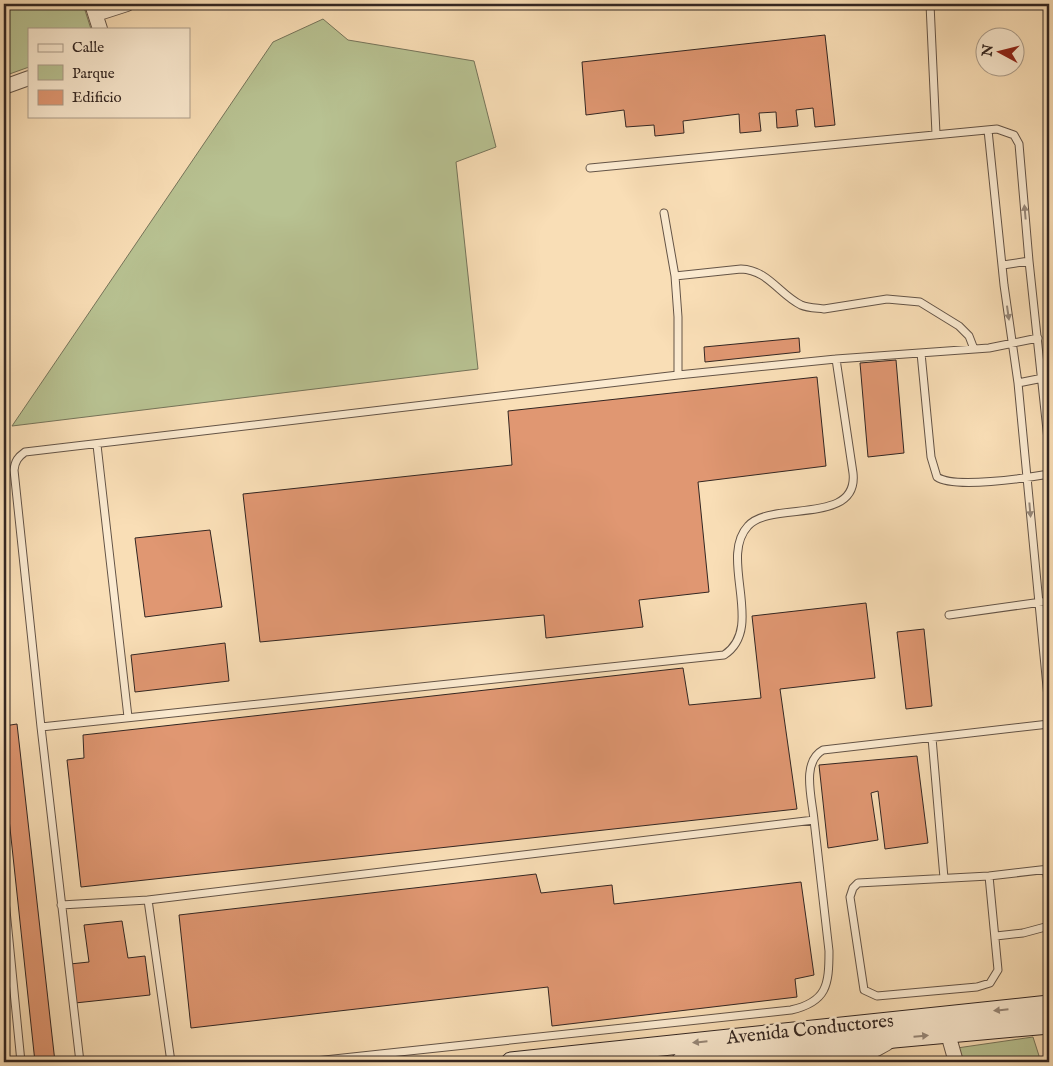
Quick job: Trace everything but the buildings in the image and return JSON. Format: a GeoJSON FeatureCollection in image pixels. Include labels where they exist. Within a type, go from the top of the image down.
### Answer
{"type":"FeatureCollection","features":[{"type":"Feature","properties":{"kind":"main road","name":"Avenida Conductores"},"geometry":{"type":"LineString","coordinates":[[512,1062],[1049,1005]]}},
{"type":"Feature","properties":{"kind":"main road","name":"Avenida Conductores"},"geometry":{"type":"LineString","coordinates":[[681,1062],[865,1053],[894,1038],[1049,1024]]}},
{"type":"Feature","properties":{"kind":"street"},"geometry":{"type":"LineString","coordinates":[[100,28],[94,9],[127,4]]}},
{"type":"Feature","properties":{"kind":"street"},"geometry":{"type":"LineString","coordinates":[[4,87],[28,78]]}},
{"type":"Feature","properties":{"kind":"street"},"geometry":{"type":"LineString","coordinates":[[948,1034],[956,1062]]}},
{"type":"Feature","properties":{"kind":"street"},"geometry":{"type":"LineString","coordinates":[[800,1062],[865,1053]]}},
{"type":"Feature","properties":{"kind":"lane"},"geometry":{"type":"LineString","coordinates":[[930,4],[936,134]]}},
{"type":"Feature","properties":{"kind":"lane"},"geometry":{"type":"LineString","coordinates":[[988,130],[1018,383],[1049,708]]}},
{"type":"Feature","properties":{"kind":"lane"},"geometry":{"type":"LineString","coordinates":[[590,168],[936,134],[988,130],[1010,133],[1018,138],[1019,144],[1029,261],[1043,378],[1049,449]]}},
{"type":"Feature","properties":{"kind":"lane"},"geometry":{"type":"LineString","coordinates":[[664,213],[675,276],[678,317],[678,374]]}},
{"type":"Feature","properties":{"kind":"lane"},"geometry":{"type":"LineString","coordinates":[[1003,265],[1029,261]]}},
{"type":"Feature","properties":{"kind":"lane"},"geometry":{"type":"LineString","coordinates":[[675,276],[750,269],[763,275],[803,306],[813,308],[824,309],[893,299],[920,302],[930,306],[966,332],[974,349]]}},
{"type":"Feature","properties":{"kind":"lane"},"geometry":{"type":"LineString","coordinates":[[80,1062],[41,727],[15,464],[25,452],[97,445],[678,374],[836,358],[974,349],[1038,338]]}},
{"type":"Feature","properties":{"kind":"lane"},"geometry":{"type":"LineString","coordinates":[[921,353],[932,457],[937,476],[946,482],[966,482],[1027,478],[1049,474]]}},
{"type":"Feature","properties":{"kind":"lane"},"geometry":{"type":"LineString","coordinates":[[41,727],[724,655],[737,642],[741,628],[738,550],[743,531],[751,522],[766,517],[836,504],[846,497],[852,488],[854,473],[836,358]]}},
{"type":"Feature","properties":{"kind":"lane"},"geometry":{"type":"LineString","coordinates":[[1018,383],[1043,378]]}},
{"type":"Feature","properties":{"kind":"lane"},"geometry":{"type":"LineString","coordinates":[[97,445],[128,718]]}},
{"type":"Feature","properties":{"kind":"lane"},"geometry":{"type":"LineString","coordinates":[[949,615],[1049,601]]}},
{"type":"Feature","properties":{"kind":"lane"},"geometry":{"type":"LineString","coordinates":[[306,1062],[791,1010],[813,1003],[820,997],[829,972],[829,951],[810,772],[813,758],[817,753],[841,747],[1049,724]]}},
{"type":"Feature","properties":{"kind":"lane"},"geometry":{"type":"LineString","coordinates":[[932,738],[944,878]]}},
{"type":"Feature","properties":{"kind":"lane"},"geometry":{"type":"LineString","coordinates":[[61,905],[148,900],[814,820]]}},
{"type":"Feature","properties":{"kind":"lane"},"geometry":{"type":"LineString","coordinates":[[989,876],[998,970],[990,983],[984,986],[877,996],[864,990],[850,897],[854,885],[858,883],[989,876],[1048,869],[1049,888]]}},
{"type":"Feature","properties":{"kind":"lane"},"geometry":{"type":"LineString","coordinates":[[4,890],[20,1062]]}},
{"type":"Feature","properties":{"kind":"lane"},"geometry":{"type":"LineString","coordinates":[[148,900],[171,1062]]}},
{"type":"Feature","properties":{"kind":"lane"},"geometry":{"type":"LineString","coordinates":[[996,936],[1023,933],[1049,926]]}},
{"type":"Feature","properties":{"kind":"green space"},"geometry":{"type":"Polygon","coordinates":[[[4,4],[83,4],[91,28],[28,28],[28,67],[4,76],[4,4]]]}},
{"type":"Feature","properties":{"kind":"green space"},"geometry":{"type":"Polygon","coordinates":[[[323,19],[348,40],[474,61],[496,147],[456,162],[478,369],[12,426],[273,42],[323,19]]]}},
{"type":"Feature","properties":{"kind":"green space"},"geometry":{"type":"Polygon","coordinates":[[[1033,1037],[1041,1062],[961,1062],[957,1048],[1033,1037]]]}}]}
